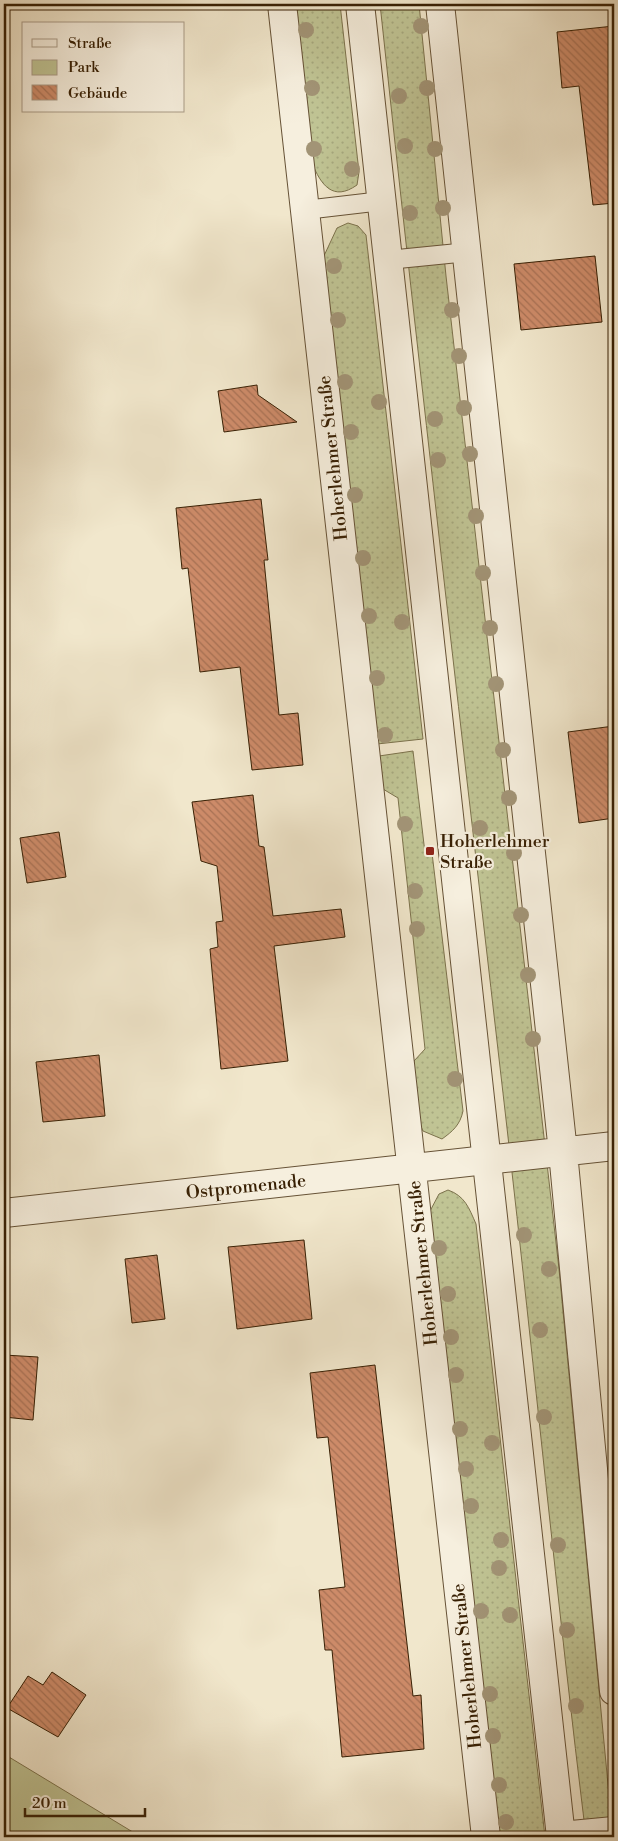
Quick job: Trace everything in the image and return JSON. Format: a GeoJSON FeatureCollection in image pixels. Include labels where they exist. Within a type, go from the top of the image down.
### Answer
{"type":"FeatureCollection","features":[{"type":"Feature","properties":{"kind":"street","name":"Hoherlehmer Straße"},"geometry":{"type":"LineString","coordinates":[[282,4],[486,1837]]}},
{"type":"Feature","properties":{"kind":"street"},"geometry":{"type":"LineString","coordinates":[[360,4],[561,1836],[614,1831]]}},
{"type":"Feature","properties":{"kind":"street"},"geometry":{"type":"LineString","coordinates":[[440,4],[563,1152],[614,1691]]}},
{"type":"Feature","properties":{"kind":"street","name":"Ostpromenade"},"geometry":{"type":"LineString","coordinates":[[4,1213],[614,1146]]}},
{"type":"Feature","properties":{"kind":"lane"},"geometry":{"type":"LineString","coordinates":[[306,210],[382,201]]}},
{"type":"Feature","properties":{"kind":"lane"},"geometry":{"type":"LineString","coordinates":[[388,260],[468,252]]}},
{"type":"Feature","properties":{"kind":"green space"},"geometry":{"type":"Polygon","coordinates":[[[295,4],[340,4],[359,172],[357,185],[349,190],[341,192],[329,189],[319,178],[312,163],[295,4]]]}},
{"type":"Feature","properties":{"kind":"green space"},"geometry":{"type":"Polygon","coordinates":[[[380,4],[419,4],[446,276],[559,1269],[613,1837],[586,1837],[380,4]]]}},
{"type":"Feature","properties":{"kind":"green space"},"geometry":{"type":"Polygon","coordinates":[[[348,223],[358,226],[366,235],[423,739],[377,744],[323,258],[337,228],[348,223]]]}},
{"type":"Feature","properties":{"kind":"green space"},"geometry":{"type":"Polygon","coordinates":[[[413,751],[425,853],[432,853],[463,1111],[456,1127],[442,1139],[423,1131],[418,1120],[414,1061],[425,1049],[398,798],[383,789],[379,756],[413,751]]]}},
{"type":"Feature","properties":{"kind":"green space"},"geometry":{"type":"Polygon","coordinates":[[[448,1190],[462,1199],[469,1208],[476,1224],[545,1837],[498,1837],[429,1213],[439,1194],[448,1190]]]}},
{"type":"Feature","properties":{"kind":"green space"},"geometry":{"type":"Polygon","coordinates":[[[4,1754],[141,1837],[4,1837],[4,1754]]]}},
{"type":"Feature","properties":{"kind":"building"},"geometry":{"type":"Polygon","coordinates":[[[614,26],[614,203],[593,205],[579,86],[562,88],[557,32],[614,26]]]}},
{"type":"Feature","properties":{"kind":"building"},"geometry":{"type":"Polygon","coordinates":[[[595,256],[602,322],[521,330],[514,264],[595,256]]]}},
{"type":"Feature","properties":{"kind":"building"},"geometry":{"type":"Polygon","coordinates":[[[257,385],[258,395],[297,422],[224,432],[218,391],[257,385]]]}},
{"type":"Feature","properties":{"kind":"building"},"geometry":{"type":"Polygon","coordinates":[[[261,499],[268,560],[264,560],[279,715],[298,713],[303,765],[252,770],[240,667],[200,672],[188,568],[182,569],[176,508],[261,499]]]}},
{"type":"Feature","properties":{"kind":"building"},"geometry":{"type":"Polygon","coordinates":[[[614,726],[614,818],[579,823],[568,732],[614,726]]]}},
{"type":"Feature","properties":{"kind":"building"},"geometry":{"type":"Polygon","coordinates":[[[253,795],[259,846],[264,847],[273,916],[341,909],[345,937],[274,946],[288,1061],[221,1069],[210,949],[218,947],[216,922],[223,921],[217,866],[201,861],[192,802],[253,795]]]}},
{"type":"Feature","properties":{"kind":"building"},"geometry":{"type":"Polygon","coordinates":[[[59,832],[66,877],[27,883],[20,838],[59,832]]]}},
{"type":"Feature","properties":{"kind":"building"},"geometry":{"type":"Polygon","coordinates":[[[99,1055],[105,1116],[43,1122],[36,1062],[99,1055]]]}},
{"type":"Feature","properties":{"kind":"building"},"geometry":{"type":"Polygon","coordinates":[[[304,1240],[312,1319],[237,1329],[228,1247],[304,1240]]]}},
{"type":"Feature","properties":{"kind":"building"},"geometry":{"type":"Polygon","coordinates":[[[157,1255],[165,1319],[132,1323],[125,1259],[157,1255]]]}},
{"type":"Feature","properties":{"kind":"building"},"geometry":{"type":"Polygon","coordinates":[[[4,1355],[38,1357],[33,1420],[4,1417],[4,1355]]]}},
{"type":"Feature","properties":{"kind":"building"},"geometry":{"type":"Polygon","coordinates":[[[375,1365],[413,1696],[421,1695],[424,1749],[342,1757],[332,1650],[325,1650],[319,1590],[345,1587],[328,1437],[317,1438],[310,1373],[375,1365]]]}},
{"type":"Feature","properties":{"kind":"building"},"geometry":{"type":"Polygon","coordinates":[[[52,1672],[86,1695],[58,1737],[7,1708],[28,1676],[43,1685],[52,1672]]]}},
{"type":"Feature","properties":{"kind":"place","name":"Hoherlehmer Straße"},"geometry":{"type":"Point","coordinates":[430,851]}}]}
